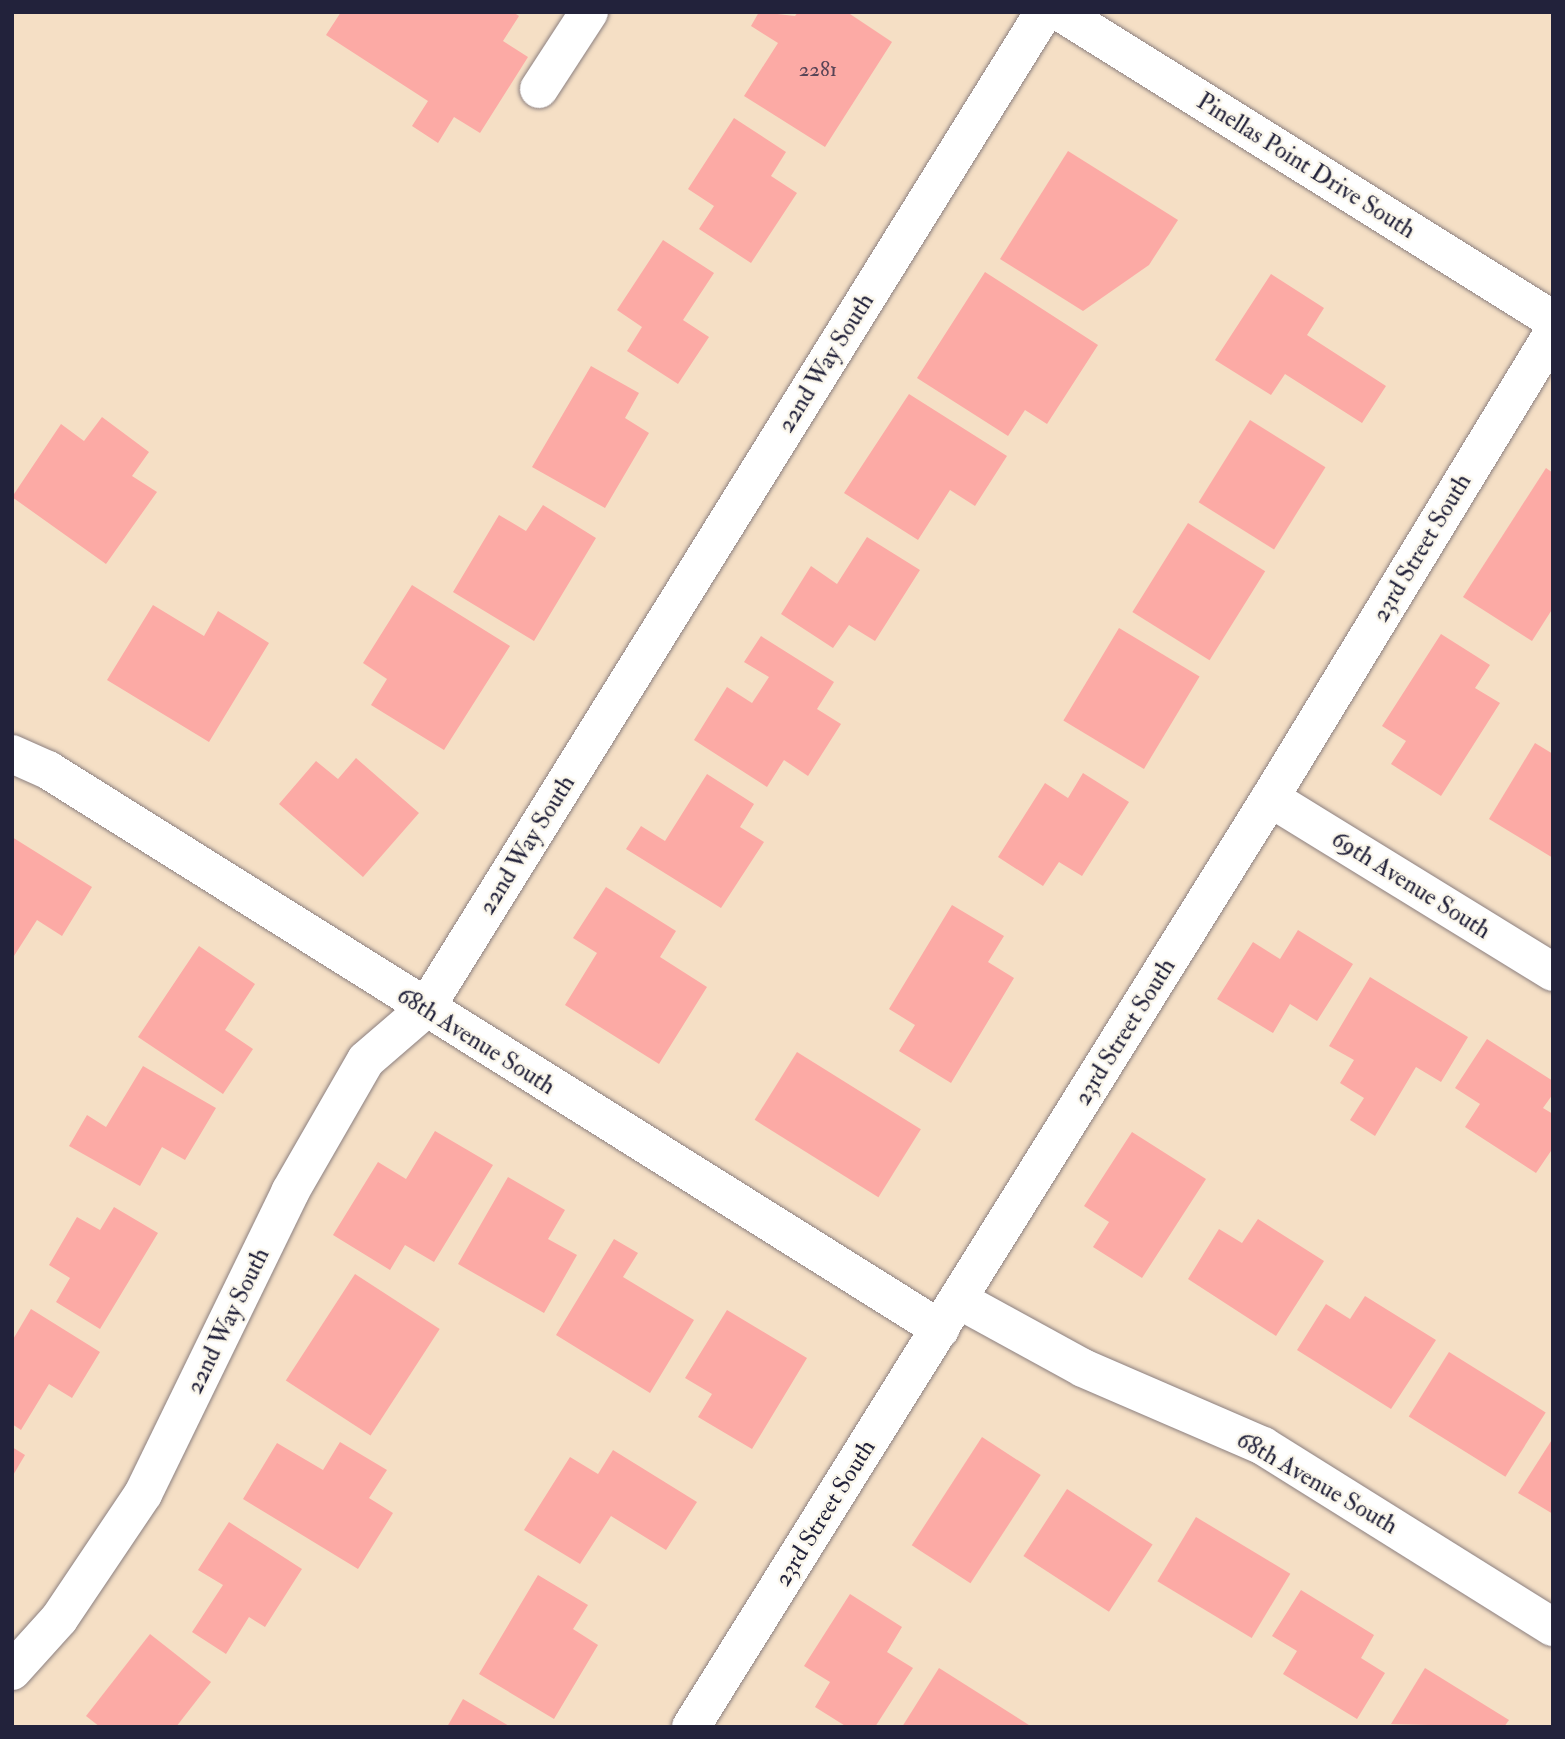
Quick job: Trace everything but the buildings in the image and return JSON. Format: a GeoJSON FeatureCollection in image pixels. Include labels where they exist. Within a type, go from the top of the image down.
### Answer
{"type":"FeatureCollection","features":[{"type":"Feature","properties":{"kind":"street"},"geometry":{"type":"LineString","coordinates":[[539,89],[589,12]]}},
{"type":"Feature","properties":{"kind":"street","name":"22nd Way South"},"geometry":{"type":"LineString","coordinates":[[12,1671],[59,1619],[143,1494],[290,1192],[366,1060],[425,1009],[1044,12]]}},
{"type":"Feature","properties":{"kind":"street","name":"Pinellas Point Drive South"},"geometry":{"type":"LineString","coordinates":[[1060,12],[1553,320]]}},
{"type":"Feature","properties":{"kind":"street","name":"23rd Street South"},"geometry":{"type":"LineString","coordinates":[[691,1727],[1270,798],[1553,333]]}},
{"type":"Feature","properties":{"kind":"street","name":"68th Avenue South"},"geometry":{"type":"LineString","coordinates":[[12,754],[48,770],[425,1009],[950,1315],[1083,1368],[1264,1447],[1553,1627]]}},
{"type":"Feature","properties":{"kind":"street","name":"69th Avenue South"},"geometry":{"type":"LineString","coordinates":[[1270,798],[1553,972]]}}]}
